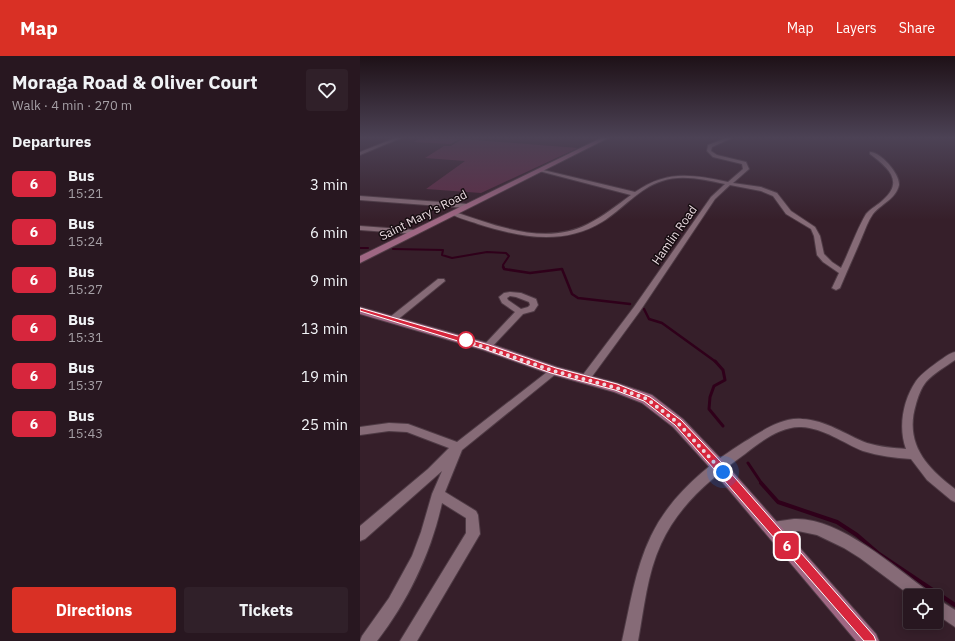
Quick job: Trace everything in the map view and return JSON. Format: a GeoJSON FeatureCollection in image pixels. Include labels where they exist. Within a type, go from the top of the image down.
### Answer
{"type":"FeatureCollection","features":[{"type":"Feature","properties":{"kind":"main road","name":"Saint Mary's Road"},"geometry":{"type":"LineString","coordinates":[[360,260],[550,165]]}},
{"type":"Feature","properties":{"kind":"main road"},"geometry":{"type":"LineString","coordinates":[[361,312],[393,319],[487,347],[554,371],[617,388],[647,399],[678,423],[718,466],[869,641]]}},
{"type":"Feature","properties":{"kind":"street","name":"Hamlin Road"},"geometry":{"type":"LineString","coordinates":[[585,379],[636,309],[713,198],[746,169],[746,165]]}},
{"type":"Feature","properties":{"kind":"street"},"geometry":{"type":"LineString","coordinates":[[836,288],[869,215],[874,208],[891,196],[896,187],[896,176],[888,165]]}},
{"type":"Feature","properties":{"kind":"street"},"geometry":{"type":"LineString","coordinates":[[541,170],[635,194]]}},
{"type":"Feature","properties":{"kind":"street"},"geometry":{"type":"LineString","coordinates":[[453,213],[516,233],[538,237],[554,237],[581,231],[591,227],[653,182],[672,178],[692,178],[768,191],[777,195],[792,215],[810,226],[816,232],[819,252],[823,258],[843,272]]}},
{"type":"Feature","properties":{"kind":"street"},"geometry":{"type":"LineString","coordinates":[[360,198],[467,206]]}},
{"type":"Feature","properties":{"kind":"street"},"geometry":{"type":"LineString","coordinates":[[360,228],[415,232]]}},
{"type":"Feature","properties":{"kind":"street"},"geometry":{"type":"LineString","coordinates":[[393,319],[441,281]]}},
{"type":"Feature","properties":{"kind":"street"},"geometry":{"type":"LineString","coordinates":[[487,347],[520,312]]}},
{"type":"Feature","properties":{"kind":"street"},"geometry":{"type":"LineString","coordinates":[[955,354],[933,370],[919,384],[908,410],[906,430],[908,442],[926,472],[955,496]]}},
{"type":"Feature","properties":{"kind":"street"},"geometry":{"type":"LineString","coordinates":[[360,534],[432,473],[458,447],[554,371]]}},
{"type":"Feature","properties":{"kind":"street"},"geometry":{"type":"LineString","coordinates":[[630,641],[649,558],[665,522],[678,504],[718,466],[757,440],[784,426],[800,423],[815,424],[868,447],[914,454]]}},
{"type":"Feature","properties":{"kind":"street"},"geometry":{"type":"LineString","coordinates":[[360,431],[389,427],[408,428],[458,447]]}},
{"type":"Feature","properties":{"kind":"street"},"geometry":{"type":"LineString","coordinates":[[367,641],[384,620],[410,571],[428,532],[438,494],[458,447]]}},
{"type":"Feature","properties":{"kind":"street"},"geometry":{"type":"LineString","coordinates":[[408,641],[473,534],[472,514],[438,494]]}},
{"type":"Feature","properties":{"kind":"street"},"geometry":{"type":"LineString","coordinates":[[771,528],[801,525],[828,531],[851,545],[913,589]]}},
{"type":"Feature","properties":{"kind":"street"},"geometry":{"type":"LineString","coordinates":[[943,610],[955,619]]}},
{"type":"Feature","properties":{"kind":"shaded area"},"geometry":{"type":"Polygon","coordinates":[[[459,165],[541,165],[481,193],[426,189],[459,165]]]}},
{"type":"Feature","properties":{"kind":"waterway"},"geometry":{"type":"LineString","coordinates":[[360,248],[368,248]]}},
{"type":"Feature","properties":{"kind":"waterway"},"geometry":{"type":"LineString","coordinates":[[393,249],[443,250],[442,255],[452,258],[487,252],[506,253],[509,256],[503,265],[504,268]]}},
{"type":"Feature","properties":{"kind":"waterway"},"geometry":{"type":"LineString","coordinates":[[503,267],[504,269],[530,273],[562,269],[572,294],[578,298],[630,304]]}},
{"type":"Feature","properties":{"kind":"waterway"},"geometry":{"type":"LineString","coordinates":[[644,309],[649,319],[662,323],[716,362]]}},
{"type":"Feature","properties":{"kind":"waterway"},"geometry":{"type":"LineString","coordinates":[[716,362],[723,370],[725,380],[714,386],[710,397],[709,409],[723,426]]}},
{"type":"Feature","properties":{"kind":"waterway"},"geometry":{"type":"LineString","coordinates":[[748,463],[762,484]]}},
{"type":"Feature","properties":{"kind":"waterway"},"geometry":{"type":"LineString","coordinates":[[761,483],[778,502],[837,522],[857,535],[879,554],[955,605]]}},
{"type":"Feature","properties":{"kind":"bus line","name":"6"},"geometry":{"type":"LineString","coordinates":[[360,310],[487,347],[554,371],[617,388],[647,399],[678,423],[718,466],[869,641]]}},
{"type":"Feature","properties":{"kind":"route"},"geometry":{"type":"LineString","coordinates":[[466,340],[463,340],[554,371],[617,388],[647,399],[678,423],[723,472]]}}]}
